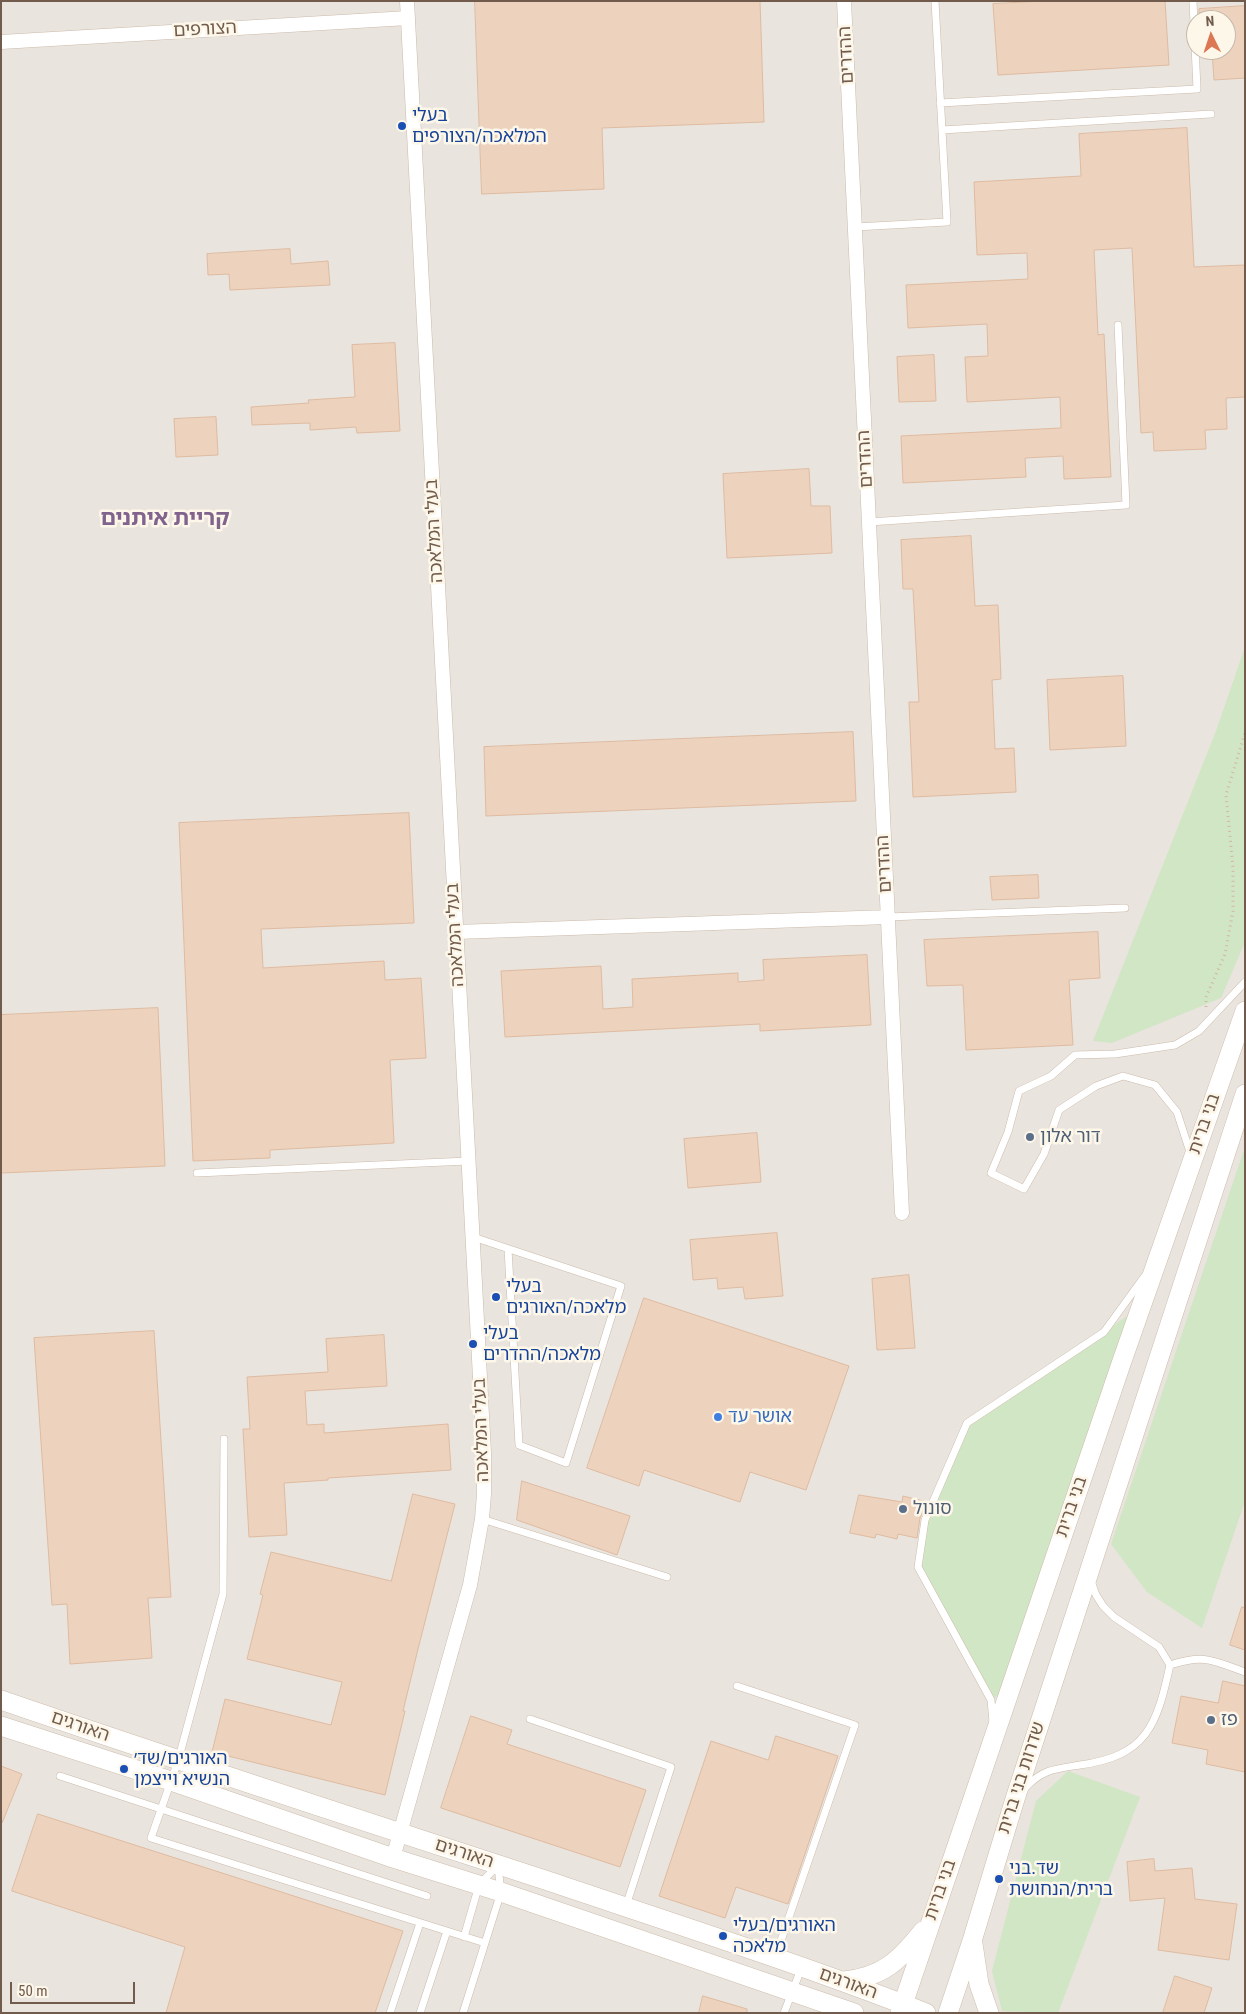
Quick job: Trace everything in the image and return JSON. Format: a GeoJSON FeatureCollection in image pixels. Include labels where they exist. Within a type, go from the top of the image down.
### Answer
{"type":"FeatureCollection","features":[{"type":"Feature","properties":{"kind":"main road","name":"בני ברית"},"geometry":{"type":"LineString","coordinates":[[901,2008],[1157,1258],[1245,1011]]}},
{"type":"Feature","properties":{"kind":"main road","name":"בני ברית"},"geometry":{"type":"LineString","coordinates":[[1088,1572],[1245,1094]]}},
{"type":"Feature","properties":{"kind":"main road","name":"שדרות בני ברית"},"geometry":{"type":"LineString","coordinates":[[948,2013],[972,1941],[1014,1799],[1088,1572]]}},
{"type":"Feature","properties":{"kind":"main road","name":"האורגים"},"geometry":{"type":"LineString","coordinates":[[1,1700],[178,1761],[625,1907],[841,1981],[901,2008],[926,2013]]}},
{"type":"Feature","properties":{"kind":"main road","name":"האורגים"},"geometry":{"type":"LineString","coordinates":[[1,1726],[171,1781],[393,1858],[501,1892],[854,2013]]}},
{"type":"Feature","properties":{"kind":"main road"},"geometry":{"type":"LineString","coordinates":[[841,1981],[868,1977],[890,1967],[908,1950],[930,1922]]}},
{"type":"Feature","properties":{"kind":"main road"},"geometry":{"type":"LineString","coordinates":[[972,1941],[979,1984],[989,2013]]}},
{"type":"Feature","properties":{"kind":"main road"},"geometry":{"type":"LineString","coordinates":[[799,1994],[825,2013]]}},
{"type":"Feature","properties":{"kind":"street","name":"בעלי המלאכה"},"geometry":{"type":"LineString","coordinates":[[393,1858],[470,1585],[482,1519],[484,1494],[484,1453],[407,1]]}},
{"type":"Feature","properties":{"kind":"street","name":"ההדרים"},"geometry":{"type":"LineString","coordinates":[[844,1],[902,1213]]}},
{"type":"Feature","properties":{"kind":"street","name":"הצורפים"},"geometry":{"type":"LineString","coordinates":[[1,42],[408,18]]}},
{"type":"Feature","properties":{"kind":"street","name":"ההדרים"},"geometry":{"type":"LineString","coordinates":[[456,932],[888,917]]}},
{"type":"Feature","properties":{"kind":"lane"},"geometry":{"type":"LineString","coordinates":[[855,227],[947,222],[935,1]]}},
{"type":"Feature","properties":{"kind":"lane"},"geometry":{"type":"LineString","coordinates":[[940,103],[1197,89],[1193,1]]}},
{"type":"Feature","properties":{"kind":"lane"},"geometry":{"type":"LineString","coordinates":[[942,130],[1211,114]]}},
{"type":"Feature","properties":{"kind":"lane"},"geometry":{"type":"LineString","coordinates":[[869,522],[1126,505],[1118,325]]}},
{"type":"Feature","properties":{"kind":"lane"},"geometry":{"type":"LineString","coordinates":[[888,917],[1125,908]]}},
{"type":"Feature","properties":{"kind":"lane"},"geometry":{"type":"LineString","coordinates":[[1193,1159],[1177,1112],[1155,1085],[1123,1076],[1096,1086],[1059,1110],[1044,1154],[1024,1189],[991,1173],[1008,1132],[1019,1091],[1050,1076],[1075,1055],[1116,1054],[1175,1045],[1199,1031],[1245,982]]}},
{"type":"Feature","properties":{"kind":"lane"},"geometry":{"type":"LineString","coordinates":[[196,1174],[468,1161]]}},
{"type":"Feature","properties":{"kind":"lane"},"geometry":{"type":"LineString","coordinates":[[472,1237],[621,1286],[566,1463],[520,1444],[508,1249]]}},
{"type":"Feature","properties":{"kind":"lane"},"geometry":{"type":"LineString","coordinates":[[995,1735],[991,1700],[918,1568],[925,1520],[967,1423],[1104,1332],[1157,1258]]}},
{"type":"Feature","properties":{"kind":"lane"},"geometry":{"type":"LineString","coordinates":[[224,1439],[223,1594],[178,1761],[151,1838],[485,1943]]}},
{"type":"Feature","properties":{"kind":"lane"},"geometry":{"type":"LineString","coordinates":[[482,1519],[667,1577]]}},
{"type":"Feature","properties":{"kind":"lane"},"geometry":{"type":"LineString","coordinates":[[1014,1799],[1036,1776],[1052,1768],[1107,1760],[1126,1752],[1144,1737],[1157,1716],[1170,1665],[1159,1647],[1114,1617],[1104,1606],[1096,1595],[1088,1572]]}},
{"type":"Feature","properties":{"kind":"lane"},"geometry":{"type":"LineString","coordinates":[[1170,1665],[1186,1660],[1208,1658],[1245,1672]]}},
{"type":"Feature","properties":{"kind":"lane"},"geometry":{"type":"LineString","coordinates":[[737,1686],[855,1725],[775,1958]]}},
{"type":"Feature","properties":{"kind":"lane"},"geometry":{"type":"LineString","coordinates":[[530,1719],[671,1767],[625,1907]]}},
{"type":"Feature","properties":{"kind":"lane"},"geometry":{"type":"LineString","coordinates":[[60,1776],[427,1896]]}},
{"type":"Feature","properties":{"kind":"lane"},"geometry":{"type":"LineString","coordinates":[[464,1937],[480,1885],[498,1865]]}},
{"type":"Feature","properties":{"kind":"lane"},"geometry":{"type":"LineString","coordinates":[[463,2013],[501,1892],[498,1865]]}},
{"type":"Feature","properties":{"kind":"lane"},"geometry":{"type":"LineString","coordinates":[[390,2013],[420,1923]]}},
{"type":"Feature","properties":{"kind":"lane"},"geometry":{"type":"LineString","coordinates":[[420,2013],[446,1931]]}},
{"type":"Feature","properties":{"kind":"lane"},"geometry":{"type":"LineString","coordinates":[[784,2013],[799,1994],[802,1968]]}},
{"type":"Feature","properties":{"kind":"path"},"geometry":{"type":"LineString","coordinates":[[1206,1023],[1206,997],[1225,954],[1233,911],[1233,867],[1226,794],[1245,733]]}},
{"type":"Feature","properties":{"kind":"shaded area"},"geometry":{"type":"Polygon","coordinates":[[[1,1],[1245,1],[1245,2013],[1,2013],[1,1]]]}},
{"type":"Feature","properties":{"kind":"green space"},"geometry":{"type":"Polygon","coordinates":[[[1245,647],[1245,942],[1221,998],[1112,1043],[1093,1041],[1216,731],[1245,647]]]}},
{"type":"Feature","properties":{"kind":"green space"},"geometry":{"type":"Polygon","coordinates":[[[1245,1147],[1245,1501],[1202,1628],[1147,1592],[1111,1544],[1245,1147]]]}},
{"type":"Feature","properties":{"kind":"green space"},"geometry":{"type":"Polygon","coordinates":[[[1141,1307],[1010,1687],[991,1700],[918,1567],[925,1520],[967,1423],[1141,1307]]]}},
{"type":"Feature","properties":{"kind":"green space"},"geometry":{"type":"Polygon","coordinates":[[[1068,1771],[1140,1797],[1058,2013],[1002,2011],[992,1971],[1036,1801],[1068,1771]]]}},
{"type":"Feature","properties":{"kind":"building"},"geometry":{"type":"Polygon","coordinates":[[[475,1],[760,1],[764,122],[602,128],[604,189],[482,194],[475,1]]]}},
{"type":"Feature","properties":{"kind":"building"},"geometry":{"type":"Polygon","coordinates":[[[1045,1],[1165,1],[1169,65],[998,75],[993,4],[1045,1]]]}},
{"type":"Feature","properties":{"kind":"building"},"geometry":{"type":"Polygon","coordinates":[[[1245,6],[1245,78],[1214,80],[1213,60],[1236,60],[1236,10],[1199,9],[1245,6]]]}},
{"type":"Feature","properties":{"kind":"building"},"geometry":{"type":"Polygon","coordinates":[[[1187,128],[1194,267],[1245,265],[1245,397],[1226,398],[1227,429],[1205,430],[1206,449],[1154,451],[1153,432],[1141,433],[1132,248],[1094,250],[1098,335],[1104,334],[1111,477],[1064,479],[1063,456],[1025,458],[1026,477],[903,483],[901,436],[1061,428],[1060,397],[967,402],[965,357],[988,356],[987,324],[908,328],[906,285],[1028,279],[1027,253],[977,255],[974,182],[1081,176],[1079,134],[1187,128]]]}},
{"type":"Feature","properties":{"kind":"building"},"geometry":{"type":"Polygon","coordinates":[[[290,249],[291,264],[328,261],[330,285],[230,290],[229,274],[208,275],[207,254],[290,249]]]}},
{"type":"Feature","properties":{"kind":"building"},"geometry":{"type":"Polygon","coordinates":[[[395,343],[400,431],[357,433],[356,427],[310,430],[310,423],[252,425],[251,407],[309,403],[308,400],[355,397],[352,345],[395,343]]]}},
{"type":"Feature","properties":{"kind":"building"},"geometry":{"type":"Polygon","coordinates":[[[934,355],[936,401],[899,402],[897,357],[934,355]]]}},
{"type":"Feature","properties":{"kind":"building"},"geometry":{"type":"Polygon","coordinates":[[[216,417],[218,455],[176,457],[174,419],[216,417]]]}},
{"type":"Feature","properties":{"kind":"building"},"geometry":{"type":"Polygon","coordinates":[[[809,469],[811,506],[830,506],[832,553],[727,558],[723,474],[809,469]]]}},
{"type":"Feature","properties":{"kind":"building"},"geometry":{"type":"Polygon","coordinates":[[[971,536],[975,606],[998,605],[1001,679],[992,680],[995,749],[1014,748],[1016,792],[913,797],[909,702],[919,702],[913,589],[903,589],[901,540],[971,536]]]}},
{"type":"Feature","properties":{"kind":"building"},"geometry":{"type":"Polygon","coordinates":[[[1123,676],[1126,746],[1050,750],[1047,680],[1123,676]]]}},
{"type":"Feature","properties":{"kind":"building"},"geometry":{"type":"Polygon","coordinates":[[[853,732],[856,801],[486,816],[484,747],[853,732]]]}},
{"type":"Feature","properties":{"kind":"building"},"geometry":{"type":"Polygon","coordinates":[[[409,813],[414,923],[261,929],[263,968],[384,961],[385,980],[421,978],[426,1058],[390,1060],[394,1143],[270,1150],[270,1158],[193,1161],[179,823],[409,813]]]}},
{"type":"Feature","properties":{"kind":"building"},"geometry":{"type":"Polygon","coordinates":[[[1038,875],[1039,898],[992,900],[990,877],[1038,875]]]}},
{"type":"Feature","properties":{"kind":"building"},"geometry":{"type":"Polygon","coordinates":[[[1098,932],[1100,978],[1069,980],[1073,1045],[966,1050],[963,985],[927,986],[924,940],[1098,932]]]}},
{"type":"Feature","properties":{"kind":"building"},"geometry":{"type":"Polygon","coordinates":[[[867,955],[871,1025],[760,1031],[760,1024],[505,1037],[501,971],[601,966],[603,1009],[633,1007],[632,979],[738,973],[738,982],[764,980],[763,960],[867,955]]]}},
{"type":"Feature","properties":{"kind":"building"},"geometry":{"type":"Polygon","coordinates":[[[158,1008],[165,1166],[1,1173],[1,1015],[158,1008]]]}},
{"type":"Feature","properties":{"kind":"building"},"geometry":{"type":"Polygon","coordinates":[[[757,1133],[761,1182],[688,1188],[684,1139],[757,1133]]]}},
{"type":"Feature","properties":{"kind":"building"},"geometry":{"type":"Polygon","coordinates":[[[777,1233],[783,1296],[745,1299],[743,1287],[718,1289],[717,1278],[693,1280],[690,1240],[777,1233]]]}},
{"type":"Feature","properties":{"kind":"building"},"geometry":{"type":"Polygon","coordinates":[[[909,1275],[915,1348],[877,1350],[872,1279],[909,1275]]]}},
{"type":"Feature","properties":{"kind":"building","name":"אושר עד"},"geometry":{"type":"Polygon","coordinates":[[[644,1298],[849,1366],[806,1490],[750,1472],[740,1502],[644,1470],[639,1486],[587,1468],[644,1298]]]}},
{"type":"Feature","properties":{"kind":"building"},"geometry":{"type":"Polygon","coordinates":[[[154,1331],[171,1597],[148,1598],[152,1658],[70,1664],[67,1604],[52,1605],[34,1338],[154,1331]]]}},
{"type":"Feature","properties":{"kind":"building"},"geometry":{"type":"Polygon","coordinates":[[[384,1335],[387,1386],[305,1391],[307,1425],[324,1424],[324,1433],[448,1424],[451,1470],[328,1478],[328,1480],[284,1483],[287,1535],[249,1537],[243,1429],[250,1429],[247,1377],[328,1372],[326,1339],[384,1335]]]}},
{"type":"Feature","properties":{"kind":"building"},"geometry":{"type":"Polygon","coordinates":[[[522,1481],[630,1516],[617,1555],[517,1520],[522,1481]]]}},
{"type":"Feature","properties":{"kind":"building"},"geometry":{"type":"Polygon","coordinates":[[[413,1494],[455,1504],[403,1711],[405,1711],[385,1795],[212,1752],[225,1699],[331,1725],[342,1682],[247,1659],[263,1595],[260,1594],[271,1552],[391,1581],[413,1494]]]}},
{"type":"Feature","properties":{"kind":"building"},"geometry":{"type":"Polygon","coordinates":[[[859,1495],[902,1502],[903,1496],[927,1502],[920,1518],[917,1538],[898,1534],[897,1539],[876,1534],[875,1538],[850,1533],[859,1495]]]}},
{"type":"Feature","properties":{"kind":"building"},"geometry":{"type":"Polygon","coordinates":[[[1242,1607],[1245,1608],[1245,1650],[1230,1645],[1242,1607]]]}},
{"type":"Feature","properties":{"kind":"building"},"geometry":{"type":"Polygon","coordinates":[[[1223,1681],[1245,1686],[1245,1772],[1206,1764],[1208,1750],[1172,1743],[1181,1696],[1218,1703],[1223,1681]]]}},
{"type":"Feature","properties":{"kind":"building"},"geometry":{"type":"Polygon","coordinates":[[[471,1716],[512,1730],[507,1744],[646,1790],[620,1867],[441,1808],[471,1716]]]}},
{"type":"Feature","properties":{"kind":"building"},"geometry":{"type":"Polygon","coordinates":[[[776,1736],[838,1756],[788,1904],[736,1887],[725,1918],[659,1896],[711,1741],[768,1760],[776,1736]]]}},
{"type":"Feature","properties":{"kind":"building"},"geometry":{"type":"Polygon","coordinates":[[[1,1766],[22,1774],[2,1823],[1,1823],[1,1766]]]}},
{"type":"Feature","properties":{"kind":"building"},"geometry":{"type":"Polygon","coordinates":[[[38,1814],[403,1931],[375,2013],[166,2013],[185,1947],[12,1891],[38,1814]]]}},
{"type":"Feature","properties":{"kind":"building"},"geometry":{"type":"Polygon","coordinates":[[[1154,1859],[1155,1871],[1192,1868],[1195,1899],[1237,1904],[1229,1960],[1158,1950],[1165,1898],[1130,1901],[1127,1862],[1154,1859]]]}},
{"type":"Feature","properties":{"kind":"building"},"geometry":{"type":"Polygon","coordinates":[[[1175,1976],[1212,1988],[1204,2013],[1163,2013],[1175,1976]]]}},
{"type":"Feature","properties":{"kind":"building"},"geometry":{"type":"Polygon","coordinates":[[[703,1996],[747,2009],[747,2013],[699,2013],[703,1996]]]}},
{"type":"Feature","properties":{"kind":"place","name":"בעלי המלאכה/הצורפים"},"geometry":{"type":"Point","coordinates":[402,126]}},
{"type":"Feature","properties":{"kind":"place","name":"דור אלון"},"geometry":{"type":"Point","coordinates":[1030,1137]}},
{"type":"Feature","properties":{"kind":"place","name":"בעלי מלאכה/האורגים"},"geometry":{"type":"Point","coordinates":[496,1297]}},
{"type":"Feature","properties":{"kind":"place","name":"בעלי מלאכה/ההדרים"},"geometry":{"type":"Point","coordinates":[473,1344]}},
{"type":"Feature","properties":{"kind":"place","name":"אושר עד"},"geometry":{"type":"Point","coordinates":[718,1417]}},
{"type":"Feature","properties":{"kind":"place","name":"סונול"},"geometry":{"type":"Point","coordinates":[903,1509]}},
{"type":"Feature","properties":{"kind":"place","name":"פז"},"geometry":{"type":"Point","coordinates":[1211,1720]}},
{"type":"Feature","properties":{"kind":"place","name":"האורגים/שד׳ הנשיא וייצמן"},"geometry":{"type":"Point","coordinates":[124,1769]}},
{"type":"Feature","properties":{"kind":"place","name":"שד.בני ברית/הנחושת"},"geometry":{"type":"Point","coordinates":[999,1879]}},
{"type":"Feature","properties":{"kind":"place","name":"האורגים/בעלי מלאכה"},"geometry":{"type":"Point","coordinates":[723,1936]}},
{"type":"Feature","properties":{"kind":"district","name":"קריית איתנים"},"geometry":{"type":"Point","coordinates":[165,519]}}]}
